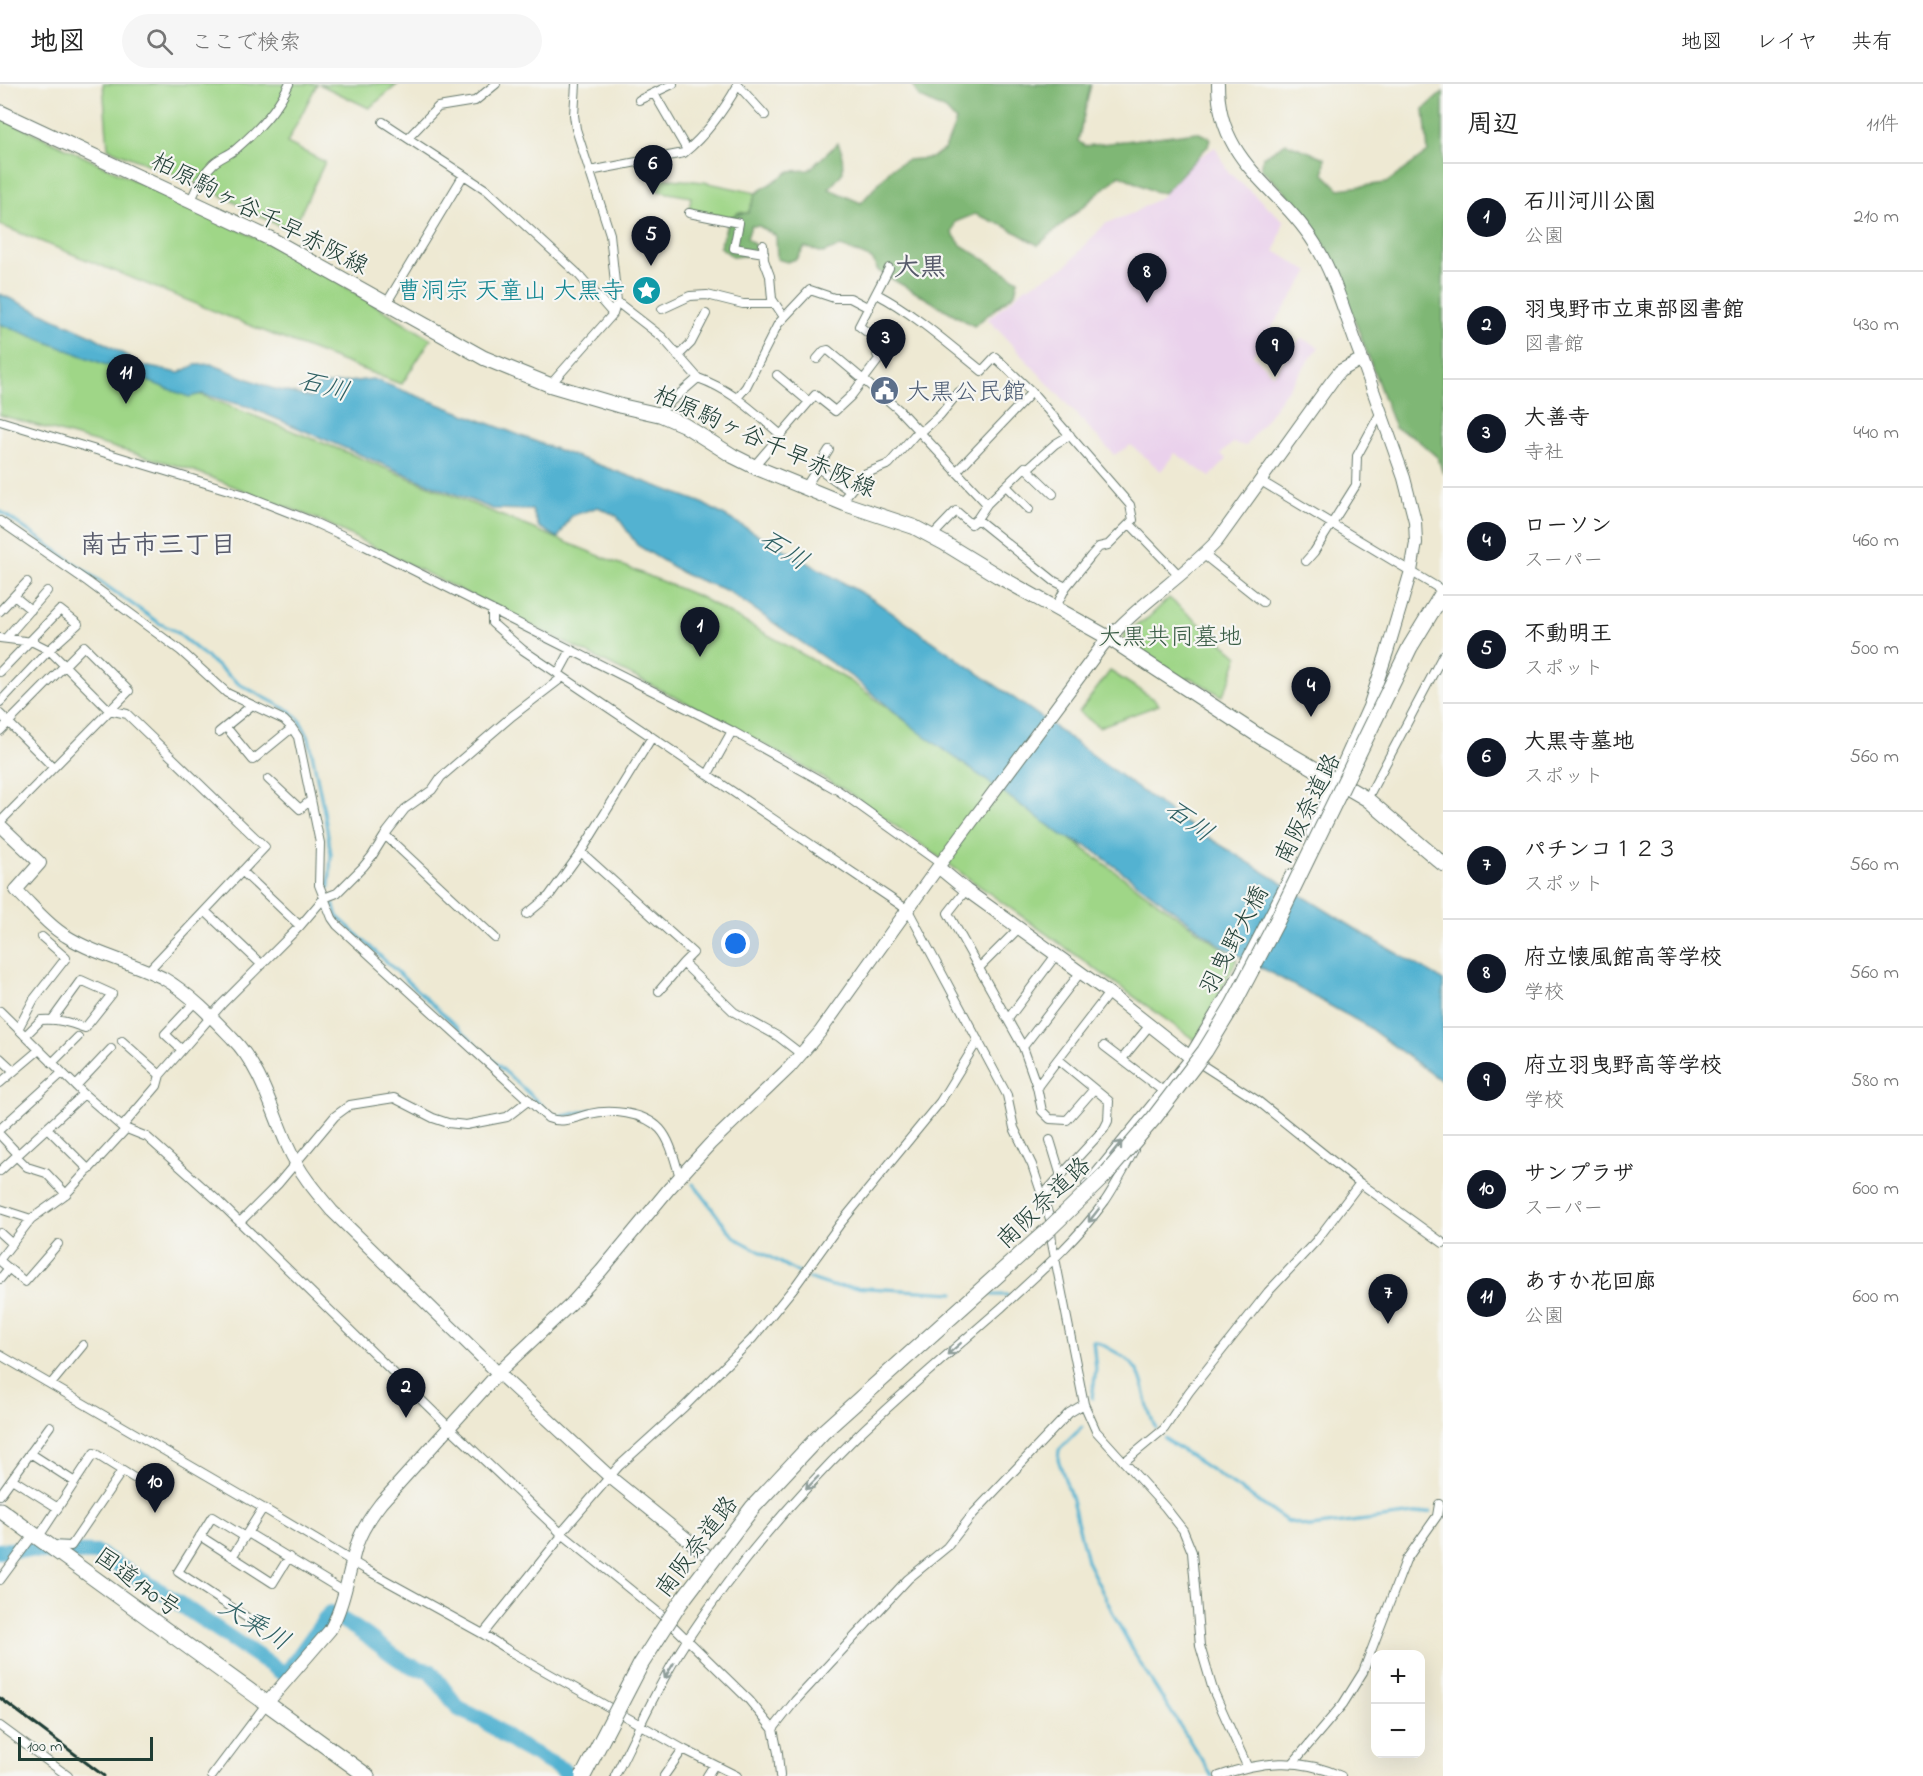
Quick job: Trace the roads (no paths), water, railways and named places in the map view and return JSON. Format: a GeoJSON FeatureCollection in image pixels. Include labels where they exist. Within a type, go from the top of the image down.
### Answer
{"type":"FeatureCollection","features":[{"type":"Feature","properties":{"kind":"highway","name":"南阪奈道路"},"geometry":{"type":"LineString","coordinates":[[589,1774],[641,1664],[680,1603],[753,1507],[823,1432],[1049,1229],[1107,1173],[1154,1118],[1205,1051],[1233,1005],[1276,923],[1410,647],[1442,596]]}},
{"type":"Feature","properties":{"kind":"highway","name":"国道170号"},"geometry":{"type":"LineString","coordinates":[[0,1510],[367,1776]]}},
{"type":"Feature","properties":{"kind":"main road","name":"柏原駒ヶ谷千早赤阪線"},"geometry":{"type":"LineString","coordinates":[[0,112],[271,239],[484,358],[550,385],[661,415],[684,425],[733,456],[754,466],[805,488],[914,527],[932,536],[1262,738],[1333,787],[1366,800],[1443,864]]}},
{"type":"Feature","properties":{"kind":"street"},"geometry":{"type":"LineString","coordinates":[[191,200],[202,177],[213,164],[234,151],[259,127],[284,95],[289,84]]}},
{"type":"Feature","properties":{"kind":"street"},"geometry":{"type":"LineString","coordinates":[[408,138],[433,110],[438,107],[475,101],[496,84]]}},
{"type":"Feature","properties":{"kind":"street"},"geometry":{"type":"LineString","coordinates":[[550,385],[613,314],[617,302],[610,234],[576,129],[574,115],[576,84]]}},
{"type":"Feature","properties":{"kind":"street"},"geometry":{"type":"LineString","coordinates":[[639,100],[674,84]]}},
{"type":"Feature","properties":{"kind":"street"},"geometry":{"type":"LineString","coordinates":[[590,171],[684,153],[727,106],[738,84],[765,115]]}},
{"type":"Feature","properties":{"kind":"street","name":"羽曳野大橋"},"geometry":{"type":"LineString","coordinates":[[1190,1057],[1241,973],[1306,846],[1369,707],[1411,571],[1416,543],[1415,521],[1404,478],[1325,261],[1305,229],[1251,171],[1234,147],[1222,115],[1218,84]]}},
{"type":"Feature","properties":{"kind":"street"},"geometry":{"type":"LineString","coordinates":[[654,93],[687,150]]}},
{"type":"Feature","properties":{"kind":"street"},"geometry":{"type":"LineString","coordinates":[[383,122],[498,200],[579,275],[613,314]]}},
{"type":"Feature","properties":{"kind":"street"},"geometry":{"type":"LineString","coordinates":[[386,304],[463,176]]}},
{"type":"Feature","properties":{"kind":"street"},"geometry":{"type":"LineString","coordinates":[[689,213],[739,224],[734,248],[764,249],[775,304],[784,317]]}},
{"type":"Feature","properties":{"kind":"street"},"geometry":{"type":"LineString","coordinates":[[880,342],[859,326],[889,268]]}},
{"type":"Feature","properties":{"kind":"street"},"geometry":{"type":"LineString","coordinates":[[738,398],[746,387],[778,324],[810,290],[834,298],[850,298],[869,308]]}},
{"type":"Feature","properties":{"kind":"street"},"geometry":{"type":"LineString","coordinates":[[877,294],[909,314],[982,371],[995,357],[1032,392],[1130,505],[1133,520],[1108,546],[1099,547],[1066,587],[1054,609]]}},
{"type":"Feature","properties":{"kind":"street"},"geometry":{"type":"LineString","coordinates":[[662,309],[690,296],[706,295],[744,304],[775,304]]}},
{"type":"Feature","properties":{"kind":"street"},"geometry":{"type":"LineString","coordinates":[[617,302],[662,337],[698,378],[718,385],[738,398],[780,434]]}},
{"type":"Feature","properties":{"kind":"street"},"geometry":{"type":"LineString","coordinates":[[678,356],[692,344],[706,314]]}},
{"type":"Feature","properties":{"kind":"street"},"geometry":{"type":"LineString","coordinates":[[754,466],[815,395],[835,411],[851,396],[879,359],[875,353],[876,348],[888,332]]}},
{"type":"Feature","properties":{"kind":"street"},"geometry":{"type":"LineString","coordinates":[[817,359],[828,350],[864,380],[920,431],[987,504]]}},
{"type":"Feature","properties":{"kind":"street"},"geometry":{"type":"LineString","coordinates":[[212,1776],[267,1703],[330,1630],[337,1617],[358,1543],[369,1519],[498,1373],[571,1304],[710,1144],[801,1054],[820,1032],[1105,642],[1129,618],[1204,555],[1232,522],[1340,371],[1362,359]]}},
{"type":"Feature","properties":{"kind":"street"},"geometry":{"type":"LineString","coordinates":[[777,375],[809,402]]}},
{"type":"Feature","properties":{"kind":"street"},"geometry":{"type":"LineString","coordinates":[[661,415],[661,410],[698,378]]}},
{"type":"Feature","properties":{"kind":"street"},"geometry":{"type":"LineString","coordinates":[[841,502],[864,474],[889,464],[920,431],[940,415],[959,392]]}},
{"type":"Feature","properties":{"kind":"street"},"geometry":{"type":"LineString","coordinates":[[956,472],[1032,392]]}},
{"type":"Feature","properties":{"kind":"street"},"geometry":{"type":"LineString","coordinates":[[1306,561],[1333,524],[1356,485],[1357,456],[1381,412]]}},
{"type":"Feature","properties":{"kind":"street"},"geometry":{"type":"LineString","coordinates":[[0,421],[245,495],[311,521],[732,731],[839,791],[942,863],[966,890],[1109,993],[1190,1057],[1258,1101],[1360,1183],[1443,1244]]}},
{"type":"Feature","properties":{"kind":"street"},"geometry":{"type":"LineString","coordinates":[[932,536],[956,511],[972,524],[987,504],[1025,467],[1027,469],[1055,444],[1070,435]]}},
{"type":"Feature","properties":{"kind":"street"},"geometry":{"type":"LineString","coordinates":[[805,488],[829,450]]}},
{"type":"Feature","properties":{"kind":"street"},"geometry":{"type":"LineString","coordinates":[[818,468],[850,491]]}},
{"type":"Feature","properties":{"kind":"street"},"geometry":{"type":"LineString","coordinates":[[1027,469],[1053,494]]}},
{"type":"Feature","properties":{"kind":"street"},"geometry":{"type":"LineString","coordinates":[[1261,480],[1411,571],[1442,596]]}},
{"type":"Feature","properties":{"kind":"street"},"geometry":{"type":"LineString","coordinates":[[1006,486],[1029,509]]}},
{"type":"Feature","properties":{"kind":"street"},"geometry":{"type":"LineString","coordinates":[[977,519],[994,535],[1054,581],[1066,587]]}},
{"type":"Feature","properties":{"kind":"street"},"geometry":{"type":"LineString","coordinates":[[0,521],[181,651],[226,693],[284,720],[292,728],[298,738],[320,843],[320,885],[332,918],[338,925],[548,1118],[565,1121],[592,1113],[612,1112],[636,1116],[651,1122],[661,1130],[680,1177]]}},
{"type":"Feature","properties":{"kind":"street"},"geometry":{"type":"LineString","coordinates":[[1130,524],[1180,576]]}},
{"type":"Feature","properties":{"kind":"street"},"geometry":{"type":"LineString","coordinates":[[1204,555],[1263,603]]}},
{"type":"Feature","properties":{"kind":"street"},"geometry":{"type":"LineString","coordinates":[[0,611],[27,582]]}},
{"type":"Feature","properties":{"kind":"street"},"geometry":{"type":"LineString","coordinates":[[3,638],[47,591]]}},
{"type":"Feature","properties":{"kind":"street"},"geometry":{"type":"LineString","coordinates":[[14,596],[31,610]]}},
{"type":"Feature","properties":{"kind":"street"},"geometry":{"type":"LineString","coordinates":[[0,672],[60,610],[78,624],[48,650],[0,702]]}},
{"type":"Feature","properties":{"kind":"street"},"geometry":{"type":"LineString","coordinates":[[492,610],[492,623],[523,650],[908,910],[1007,1095],[1014,1128],[1043,1195],[1050,1219],[1052,1243],[1084,1404],[1095,1431],[1165,1507],[1188,1540],[1192,1552],[1200,1646],[1213,1690],[1247,1766]]}},
{"type":"Feature","properties":{"kind":"street"},"geometry":{"type":"LineString","coordinates":[[3,638],[30,641],[48,650],[109,710],[128,714],[265,847],[148,971]]}},
{"type":"Feature","properties":{"kind":"street"},"geometry":{"type":"LineString","coordinates":[[0,731],[84,646],[129,691],[0,824],[40,863],[16,890],[65,936],[164,979],[195,1002],[235,1040],[267,1094],[296,1163],[332,1211],[498,1373],[609,1477],[708,1556]]}},
{"type":"Feature","properties":{"kind":"street"},"geometry":{"type":"LineString","coordinates":[[58,1244],[26,1282],[0,1260],[31,1219],[66,1194],[89,1170],[157,1086],[160,1075],[211,1017],[300,926],[324,898],[337,893],[363,867],[405,809],[432,790],[441,777],[560,676],[572,650]]}},
{"type":"Feature","properties":{"kind":"street"},"geometry":{"type":"LineString","coordinates":[[1366,800],[1443,655]]}},
{"type":"Feature","properties":{"kind":"street"},"geometry":{"type":"LineString","coordinates":[[251,706],[222,729],[253,760],[292,728]]}},
{"type":"Feature","properties":{"kind":"street"},"geometry":{"type":"LineString","coordinates":[[0,714],[53,767]]}},
{"type":"Feature","properties":{"kind":"street"},"geometry":{"type":"LineString","coordinates":[[708,774],[732,731]]}},
{"type":"Feature","properties":{"kind":"street"},"geometry":{"type":"LineString","coordinates":[[527,914],[549,896],[581,852],[652,737]]}},
{"type":"Feature","properties":{"kind":"street"},"geometry":{"type":"LineString","coordinates":[[268,779],[300,809],[311,800]]}},
{"type":"Feature","properties":{"kind":"street"},"geometry":{"type":"LineString","coordinates":[[385,835],[495,938]]}},
{"type":"Feature","properties":{"kind":"street"},"geometry":{"type":"LineString","coordinates":[[581,852],[693,953],[659,991]]}},
{"type":"Feature","properties":{"kind":"street"},"geometry":{"type":"LineString","coordinates":[[242,871],[300,926]]}},
{"type":"Feature","properties":{"kind":"street"},"geometry":{"type":"LineString","coordinates":[[966,890],[948,912],[1023,1047],[1037,1087],[1042,1111],[1050,1119],[1067,1120],[1094,1089]]}},
{"type":"Feature","properties":{"kind":"street"},"geometry":{"type":"LineString","coordinates":[[205,911],[262,964]]}},
{"type":"Feature","properties":{"kind":"street"},"geometry":{"type":"LineString","coordinates":[[980,967],[1018,928]]}},
{"type":"Feature","properties":{"kind":"street"},"geometry":{"type":"LineString","coordinates":[[22,1033],[34,999],[66,958],[42,937]]}},
{"type":"Feature","properties":{"kind":"street"},"geometry":{"type":"LineString","coordinates":[[1008,1019],[1056,955]]}},
{"type":"Feature","properties":{"kind":"street"},"geometry":{"type":"LineString","coordinates":[[683,963],[734,1012],[771,1032],[801,1054]]}},
{"type":"Feature","properties":{"kind":"street"},"geometry":{"type":"LineString","coordinates":[[1023,1047],[1080,973]]}},
{"type":"Feature","properties":{"kind":"street"},"geometry":{"type":"LineString","coordinates":[[22,1033],[41,1020],[52,1020],[60,1019],[85,1028],[112,994],[81,980],[52,1020]]}},
{"type":"Feature","properties":{"kind":"street"},"geometry":{"type":"LineString","coordinates":[[1037,1087],[1109,993]]}},
{"type":"Feature","properties":{"kind":"street"},"geometry":{"type":"LineString","coordinates":[[182,1050],[165,1034],[195,1002]]}},
{"type":"Feature","properties":{"kind":"street"},"geometry":{"type":"LineString","coordinates":[[2,1016],[84,1094],[124,1128],[147,1137],[240,1222],[448,1427],[561,1533],[664,1617],[749,1700],[772,1729],[778,1753],[780,1776]]}},
{"type":"Feature","properties":{"kind":"street"},"geometry":{"type":"LineString","coordinates":[[1122,1059],[1150,1025]]}},
{"type":"Feature","properties":{"kind":"street"},"geometry":{"type":"LineString","coordinates":[[52,1063],[78,1037]]}},
{"type":"Feature","properties":{"kind":"street"},"geometry":{"type":"LineString","coordinates":[[483,1634],[560,1538],[561,1533],[609,1477],[752,1339],[796,1285],[840,1224],[940,1102],[978,1040]]}},
{"type":"Feature","properties":{"kind":"street"},"geometry":{"type":"LineString","coordinates":[[122,1041],[160,1075]]}},
{"type":"Feature","properties":{"kind":"street"},"geometry":{"type":"LineString","coordinates":[[1104,1046],[1163,1091]]}},
{"type":"Feature","properties":{"kind":"street"},"geometry":{"type":"LineString","coordinates":[[76,1086],[111,1049]]}},
{"type":"Feature","properties":{"kind":"street"},"geometry":{"type":"LineString","coordinates":[[0,1083],[39,1050]]}},
{"type":"Feature","properties":{"kind":"street"},"geometry":{"type":"LineString","coordinates":[[576,1776],[664,1617],[741,1513],[808,1438],[1086,1185],[1190,1057]]}},
{"type":"Feature","properties":{"kind":"street"},"geometry":{"type":"LineString","coordinates":[[615,1776],[663,1680],[687,1640],[736,1571],[786,1510],[854,1440],[906,1390],[1056,1258],[1084,1228],[1106,1199],[1162,1100],[1185,1070],[1190,1057]]}},
{"type":"Feature","properties":{"kind":"street"},"geometry":{"type":"LineString","coordinates":[[0,1058],[14,1071]]}},
{"type":"Feature","properties":{"kind":"street"},"geometry":{"type":"LineString","coordinates":[[1043,1195],[1104,1129],[1108,1121],[1109,1101],[1058,1059]]}},
{"type":"Feature","properties":{"kind":"street"},"geometry":{"type":"LineString","coordinates":[[0,1129],[62,1073]]}},
{"type":"Feature","properties":{"kind":"street"},"geometry":{"type":"LineString","coordinates":[[0,1171],[84,1094]]}},
{"type":"Feature","properties":{"kind":"street"},"geometry":{"type":"LineString","coordinates":[[240,1222],[296,1163],[335,1116],[350,1105],[394,1098],[433,1118],[466,1125],[507,1117],[529,1100]]}},
{"type":"Feature","properties":{"kind":"street"},"geometry":{"type":"LineString","coordinates":[[47,1128],[89,1170]]}},
{"type":"Feature","properties":{"kind":"street"},"geometry":{"type":"LineString","coordinates":[[0,1135],[27,1167],[46,1173],[66,1194]]}},
{"type":"Feature","properties":{"kind":"street"},"geometry":{"type":"LineString","coordinates":[[1050,1140],[1060,1176]]}},
{"type":"Feature","properties":{"kind":"street"},"geometry":{"type":"LineString","coordinates":[[1124,1462],[1164,1429],[1189,1392],[1235,1333],[1268,1292],[1316,1241],[1360,1183]]}},
{"type":"Feature","properties":{"kind":"street"},"geometry":{"type":"LineString","coordinates":[[0,1209],[31,1219]]}},
{"type":"Feature","properties":{"kind":"street"},"geometry":{"type":"LineString","coordinates":[[0,1233],[12,1244]]}},
{"type":"Feature","properties":{"kind":"street"},"geometry":{"type":"LineString","coordinates":[[0,1279],[9,1268]]}},
{"type":"Feature","properties":{"kind":"street"},"geometry":{"type":"LineString","coordinates":[[51,1384],[83,1345]]}},
{"type":"Feature","properties":{"kind":"street"},"geometry":{"type":"LineString","coordinates":[[0,1355],[640,1725],[737,1776]]}},
{"type":"Feature","properties":{"kind":"street"},"geometry":{"type":"LineString","coordinates":[[772,1729],[908,1579],[947,1547],[973,1514],[1061,1420],[1075,1408],[1084,1404]]}},
{"type":"Feature","properties":{"kind":"street"},"geometry":{"type":"LineString","coordinates":[[0,1495],[50,1426]]}},
{"type":"Feature","properties":{"kind":"street"},"geometry":{"type":"LineString","coordinates":[[0,1580],[40,1539],[94,1453],[134,1479]]}},
{"type":"Feature","properties":{"kind":"street"},"geometry":{"type":"LineString","coordinates":[[30,1454],[75,1482]]}},
{"type":"Feature","properties":{"kind":"street"},"geometry":{"type":"LineString","coordinates":[[40,1539],[70,1546],[122,1471]]}},
{"type":"Feature","properties":{"kind":"street"},"geometry":{"type":"LineString","coordinates":[[12,1479],[58,1508]]}},
{"type":"Feature","properties":{"kind":"street"},"geometry":{"type":"LineString","coordinates":[[1293,1763],[1343,1704],[1362,1672],[1406,1560],[1437,1516],[1439,1504]]}},
{"type":"Feature","properties":{"kind":"street"},"geometry":{"type":"LineString","coordinates":[[232,1557],[263,1508]]}},
{"type":"Feature","properties":{"kind":"street"},"geometry":{"type":"LineString","coordinates":[[255,1623],[178,1572],[212,1516],[289,1557],[345,1592]]}},
{"type":"Feature","properties":{"kind":"street"},"geometry":{"type":"LineString","coordinates":[[200,1536],[273,1583],[289,1557]]}},
{"type":"Feature","properties":{"kind":"street"},"geometry":{"type":"LineString","coordinates":[[0,1726],[68,1776]]}},
{"type":"Feature","properties":{"kind":"street"},"geometry":{"type":"LineString","coordinates":[[663,1776],[683,1749]]}},
{"type":"Feature","properties":{"kind":"street"},"geometry":{"type":"LineString","coordinates":[[1219,1776],[1247,1766],[1293,1763],[1327,1769],[1341,1776]]}},
{"type":"Feature","properties":{"kind":"street"},"geometry":{"type":"LineString","coordinates":[[707,1776],[714,1765]]}},
{"type":"Feature","properties":{"kind":"water","name":"石川"},"geometry":{"type":"Polygon","coordinates":[[[0,294],[91,335],[144,366],[179,373],[195,365],[211,364],[271,388],[312,398],[314,386],[373,379],[700,502],[872,599],[1038,715],[1185,823],[1372,939],[1438,977],[1443,981],[1443,1082],[1365,1025],[1219,944],[1090,848],[1062,835],[918,731],[856,680],[728,591],[686,575],[637,545],[617,516],[598,507],[571,516],[558,538],[539,527],[532,510],[493,509],[249,407],[202,394],[189,397],[0,324],[0,294]]]}},
{"type":"Feature","properties":{"kind":"waterway"},"geometry":{"type":"LineString","coordinates":[[0,511],[159,623],[175,631],[239,684],[290,711],[299,719],[309,738],[324,811],[331,854],[329,888]]}},
{"type":"Feature","properties":{"kind":"waterway"},"geometry":{"type":"LineString","coordinates":[[333,903],[337,916],[552,1115],[564,1116],[599,1109]]}},
{"type":"Feature","properties":{"kind":"waterway"},"geometry":{"type":"LineString","coordinates":[[693,1184],[737,1239],[799,1273]]}},
{"type":"Feature","properties":{"kind":"waterway"},"geometry":{"type":"LineString","coordinates":[[808,1278],[832,1286],[954,1293]]}},
{"type":"Feature","properties":{"kind":"waterway"},"geometry":{"type":"LineString","coordinates":[[992,1295],[1008,1295]]}},
{"type":"Feature","properties":{"kind":"waterway"},"geometry":{"type":"LineString","coordinates":[[1092,1398],[1096,1369],[1093,1341],[1124,1357],[1134,1366],[1143,1384],[1150,1416],[1156,1428]]}},
{"type":"Feature","properties":{"kind":"waterway"},"geometry":{"type":"LineString","coordinates":[[1082,1427],[1059,1450],[1058,1459],[1072,1500],[1087,1561],[1140,1663],[1212,1776]]}},
{"type":"Feature","properties":{"kind":"waterway"},"geometry":{"type":"LineString","coordinates":[[1164,1438],[1287,1521],[1311,1527],[1430,1512]]}},
{"type":"Feature","properties":{"kind":"waterway","name":"大乗川"},"geometry":{"type":"LineString","coordinates":[[0,1551],[22,1549],[97,1553],[160,1591],[283,1673],[289,1670],[330,1613],[359,1630],[401,1660],[414,1667],[430,1671],[459,1709],[485,1721],[516,1744],[565,1771]]}},
{"type":"Feature","properties":{"kind":"railway"},"geometry":{"type":"LineString","coordinates":[[0,1698],[104,1776]]}},
{"type":"Feature","properties":{"kind":"place","name":"大黒寺墓地"},"geometry":{"type":"Point","coordinates":[653,195]}},
{"type":"Feature","properties":{"kind":"place","name":"不動明王"},"geometry":{"type":"Point","coordinates":[651,266]}},
{"type":"Feature","properties":{"kind":"place","name":"曹洞宗 天童山 大黒寺"},"geometry":{"type":"Point","coordinates":[646,290]}},
{"type":"Feature","properties":{"kind":"place","name":"府立懐風館高等学校"},"geometry":{"type":"Point","coordinates":[1147,303]}},
{"type":"Feature","properties":{"kind":"place","name":"大善寺"},"geometry":{"type":"Point","coordinates":[886,369]}},
{"type":"Feature","properties":{"kind":"place","name":"府立羽曳野高等学校"},"geometry":{"type":"Point","coordinates":[1275,377]}},
{"type":"Feature","properties":{"kind":"place","name":"大黒公民館"},"geometry":{"type":"Point","coordinates":[885,391]}},
{"type":"Feature","properties":{"kind":"place","name":"あすか花回廊"},"geometry":{"type":"Point","coordinates":[126,404]}},
{"type":"Feature","properties":{"kind":"place","name":"石川河川公園"},"geometry":{"type":"Point","coordinates":[700,657]}},
{"type":"Feature","properties":{"kind":"place","name":"ローソン"},"geometry":{"type":"Point","coordinates":[1311,717]}},
{"type":"Feature","properties":{"kind":"place","name":"パチンコ１２３"},"geometry":{"type":"Point","coordinates":[1388,1324]}},
{"type":"Feature","properties":{"kind":"place","name":"羽曳野市立東部図書館"},"geometry":{"type":"Point","coordinates":[406,1418]}},
{"type":"Feature","properties":{"kind":"place","name":"サンプラザ"},"geometry":{"type":"Point","coordinates":[155,1513]}},
{"type":"Feature","properties":{"kind":"district","name":"大黒"},"geometry":{"type":"Point","coordinates":[920,266]}},
{"type":"Feature","properties":{"kind":"district","name":"南古市三丁目"},"geometry":{"type":"Point","coordinates":[158,544]}},
{"type":"Feature","properties":{"kind":"park label","name":"大黒共同墓地"},"geometry":{"type":"Point","coordinates":[1170,636]}}]}
